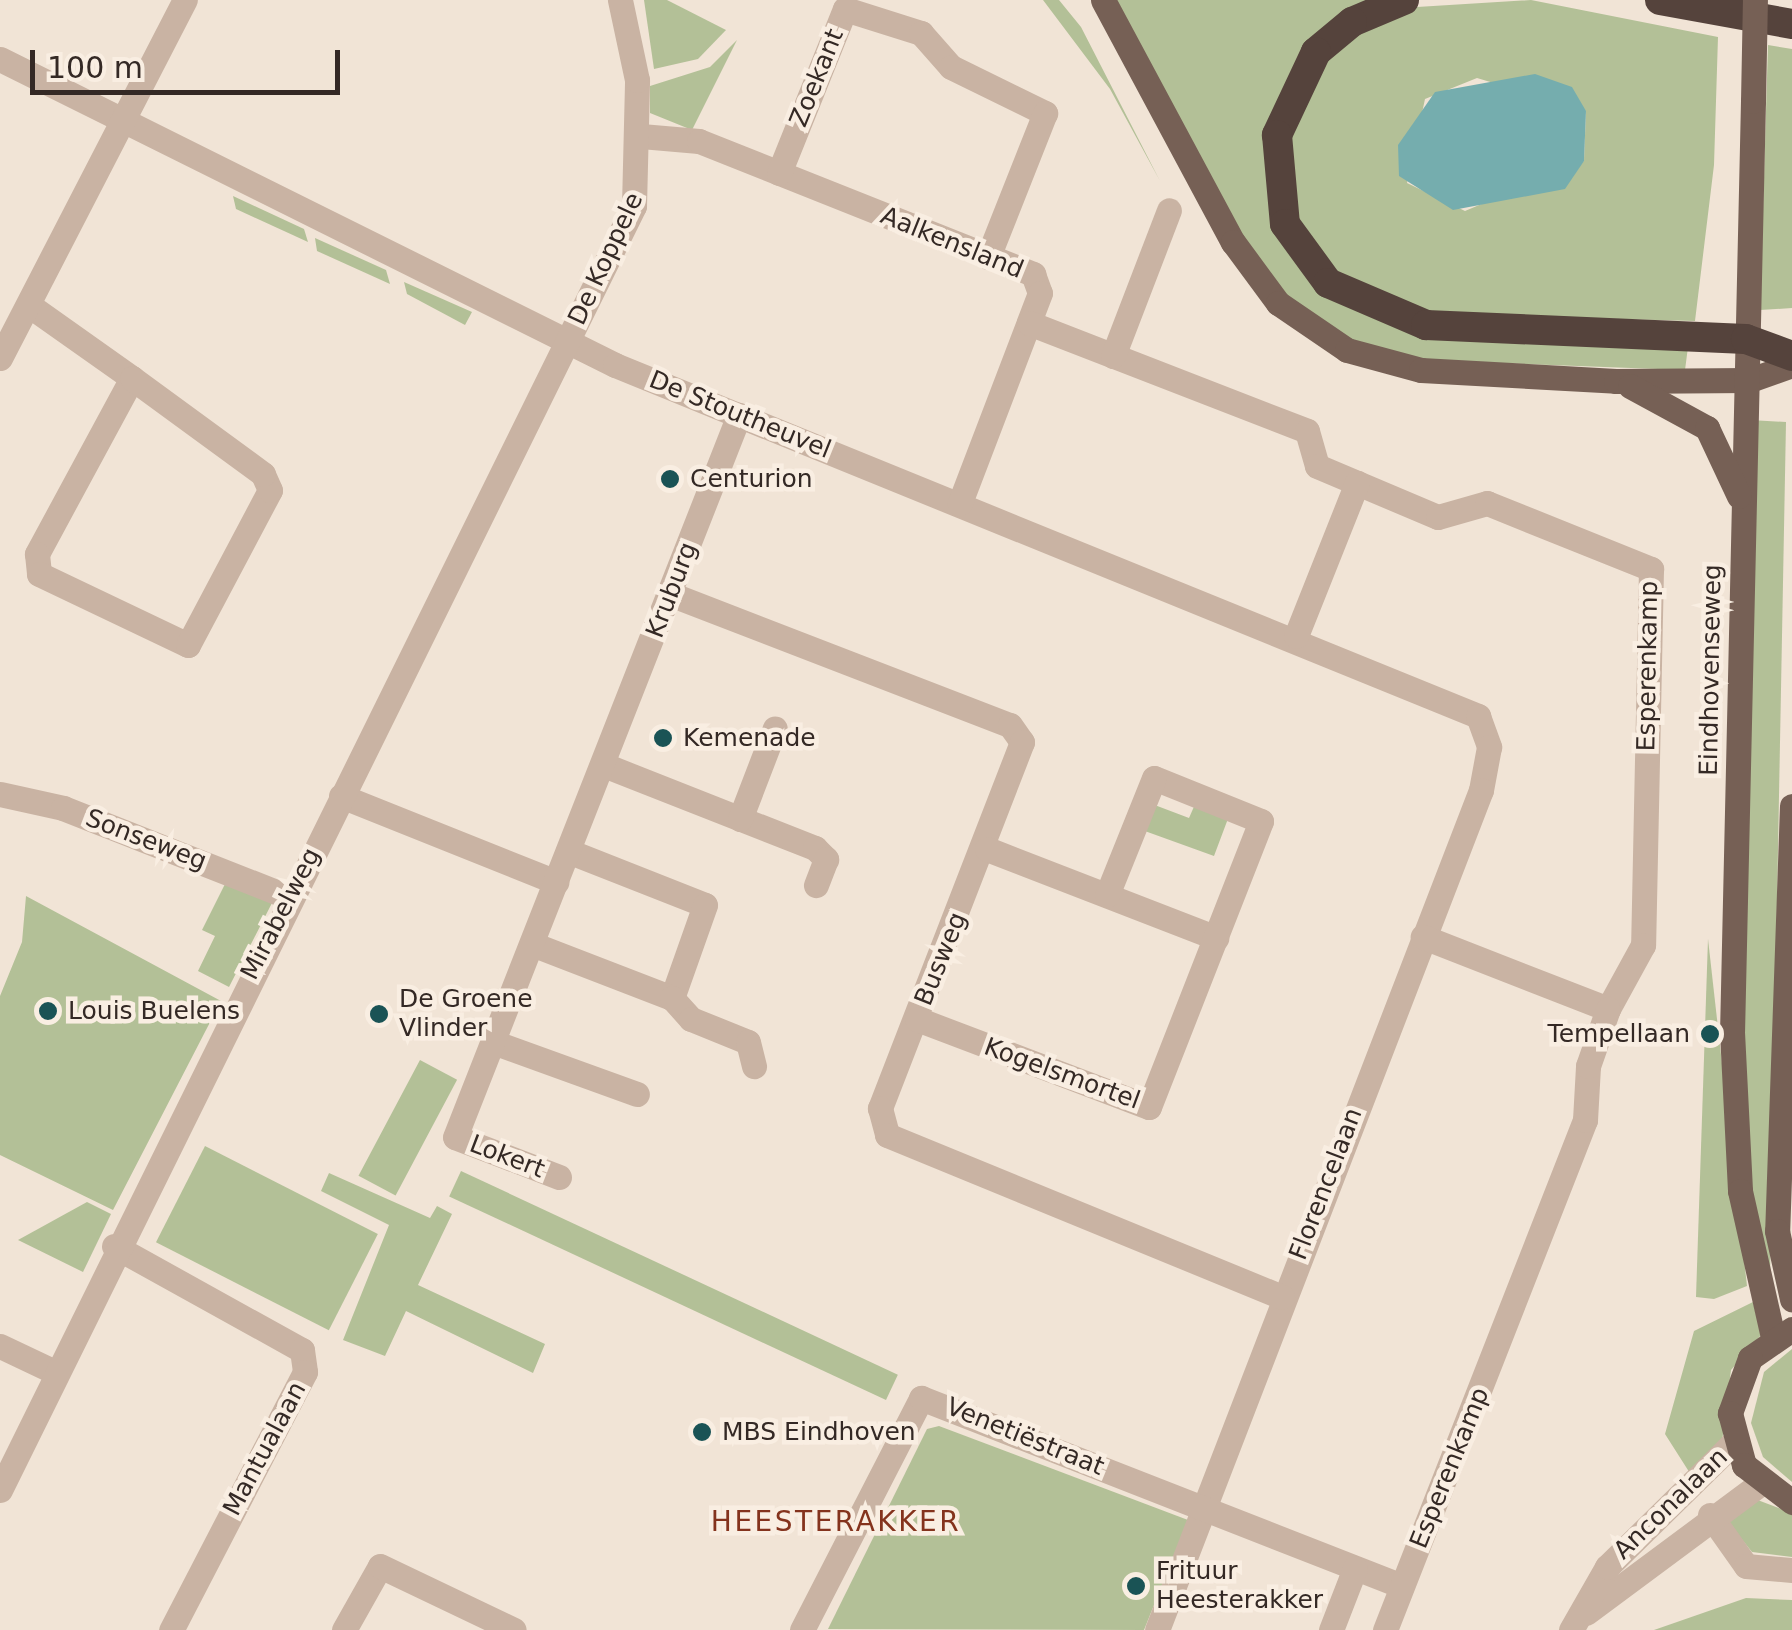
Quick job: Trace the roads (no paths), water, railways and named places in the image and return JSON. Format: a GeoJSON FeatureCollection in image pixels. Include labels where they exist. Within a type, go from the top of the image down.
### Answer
{"type":"FeatureCollection","features":[{"type":"Feature","properties":{"kind":"highway"},"geometry":{"type":"LineString","coordinates":[[1404,0],[1352,22],[1316,52],[1278,135],[1285,224],[1328,283],[1426,325],[1746,339],[1792,356]]}},
{"type":"Feature","properties":{"kind":"highway"},"geometry":{"type":"LineString","coordinates":[[1660,0],[1792,24]]}},
{"type":"Feature","properties":{"kind":"main road"},"geometry":{"type":"LineString","coordinates":[[1103,0],[1233,242],[1305,323],[1385,364],[1616,381],[1750,380],[1792,365]]}},
{"type":"Feature","properties":{"kind":"main road","name":"Eindhovenseweg"},"geometry":{"type":"LineString","coordinates":[[1755,0],[1746,339],[1750,380],[1735,1139],[1782,1334]]}},
{"type":"Feature","properties":{"kind":"main road"},"geometry":{"type":"LineString","coordinates":[[1616,381],[1707,428],[1745,516]]}},
{"type":"Feature","properties":{"kind":"main road"},"geometry":{"type":"LineString","coordinates":[[1792,806],[1776,1231],[1792,1299]]}},
{"type":"Feature","properties":{"kind":"main road"},"geometry":{"type":"LineString","coordinates":[[1782,1334],[1736,1384],[1734,1442],[1760,1484],[1792,1502]]}},
{"type":"Feature","properties":{"kind":"street"},"geometry":{"type":"LineString","coordinates":[[0,358],[33,308],[185,0]]}},
{"type":"Feature","properties":{"kind":"street","name":"De Koppele"},"geometry":{"type":"LineString","coordinates":[[568,340],[634,206],[641,136],[632,27],[620,0]]}},
{"type":"Feature","properties":{"kind":"street","name":"Zoekant"},"geometry":{"type":"LineString","coordinates":[[779,173],[844,10],[921,34],[951,67],[1046,113],[988,256]]}},
{"type":"Feature","properties":{"kind":"street","name":"De Stoutheuvel"},"geometry":{"type":"LineString","coordinates":[[0,59],[568,340],[739,415],[1462,704],[1488,737]]}},
{"type":"Feature","properties":{"kind":"street","name":"Aalkensland"},"geometry":{"type":"LineString","coordinates":[[641,136],[683,136],[988,256],[1038,282],[1029,322],[960,503]]}},
{"type":"Feature","properties":{"kind":"street"},"geometry":{"type":"LineString","coordinates":[[1114,356],[1168,210]]}},
{"type":"Feature","properties":{"kind":"street"},"geometry":{"type":"LineString","coordinates":[[33,308],[132,378],[263,474],[270,490],[188,645],[37,567],[132,378]]}},
{"type":"Feature","properties":{"kind":"street","name":"Esperenkamp"},"geometry":{"type":"LineString","coordinates":[[1029,322],[1307,431],[1317,466],[1443,518],[1487,502],[1651,570],[1643,945],[1608,1009],[1588,1066],[1585,1120],[1386,1630]]}},
{"type":"Feature","properties":{"kind":"street","name":"Mirabelweg"},"geometry":{"type":"LineString","coordinates":[[0,1490],[114,1246],[568,340]]}},
{"type":"Feature","properties":{"kind":"street","name":"Kruburg"},"geometry":{"type":"LineString","coordinates":[[455,1137],[739,415]]}},
{"type":"Feature","properties":{"kind":"street"},"geometry":{"type":"LineString","coordinates":[[1296,636],[1357,483]]}},
{"type":"Feature","properties":{"kind":"street","name":"Busweg"},"geometry":{"type":"LineString","coordinates":[[670,594],[1010,725],[1021,752],[880,1108],[887,1136],[1282,1298]]}},
{"type":"Feature","properties":{"kind":"street"},"geometry":{"type":"LineString","coordinates":[[740,818],[775,728]]}},
{"type":"Feature","properties":{"kind":"street","name":"Florencelaan"},"geometry":{"type":"LineString","coordinates":[[1158,1630],[1282,1298],[1481,790],[1488,737]]}},
{"type":"Feature","properties":{"kind":"street"},"geometry":{"type":"LineString","coordinates":[[604,765],[815,848],[826,859],[816,885]]}},
{"type":"Feature","properties":{"kind":"street","name":"Kogelsmortel"},"geometry":{"type":"LineString","coordinates":[[917,1020],[1149,1107],[1261,820],[1154,778],[1107,895]]}},
{"type":"Feature","properties":{"kind":"street","name":"Sonseweg"},"geometry":{"type":"LineString","coordinates":[[0,794],[64,808],[289,896]]}},
{"type":"Feature","properties":{"kind":"street"},"geometry":{"type":"LineString","coordinates":[[341,796],[556,882]]}},
{"type":"Feature","properties":{"kind":"street"},"geometry":{"type":"LineString","coordinates":[[986,848],[1216,938]]}},
{"type":"Feature","properties":{"kind":"street"},"geometry":{"type":"LineString","coordinates":[[568,851],[705,905],[672,998]]}},
{"type":"Feature","properties":{"kind":"street"},"geometry":{"type":"LineString","coordinates":[[1423,937],[1608,1009]]}},
{"type":"Feature","properties":{"kind":"street"},"geometry":{"type":"LineString","coordinates":[[532,944],[672,998],[691,1019],[748,1042],[754,1066]]}},
{"type":"Feature","properties":{"kind":"street"},"geometry":{"type":"LineString","coordinates":[[493,1042],[637,1094]]}},
{"type":"Feature","properties":{"kind":"street","name":"Lokert"},"geometry":{"type":"LineString","coordinates":[[455,1137],[558,1177]]}},
{"type":"Feature","properties":{"kind":"street","name":"Mantualaan"},"geometry":{"type":"LineString","coordinates":[[114,1246],[302,1350],[305,1372],[171,1630]]}},
{"type":"Feature","properties":{"kind":"street"},"geometry":{"type":"LineString","coordinates":[[0,1346],[53,1371]]}},
{"type":"Feature","properties":{"kind":"street","name":"Venetiëstraat"},"geometry":{"type":"LineString","coordinates":[[802,1630],[921,1398],[1204,1510]]}},
{"type":"Feature","properties":{"kind":"street","name":"Anconalaan"},"geometry":{"type":"LineString","coordinates":[[1574,1624],[1608,1566],[1734,1442]]}},
{"type":"Feature","properties":{"kind":"street","name":"Anconalaan"},"geometry":{"type":"LineString","coordinates":[[1574,1624],[1710,1516],[1760,1484]]}},
{"type":"Feature","properties":{"kind":"street"},"geometry":{"type":"LineString","coordinates":[[1204,1510],[1402,1586]]}},
{"type":"Feature","properties":{"kind":"street"},"geometry":{"type":"LineString","coordinates":[[1710,1516],[1746,1566],[1792,1570]]}},
{"type":"Feature","properties":{"kind":"street"},"geometry":{"type":"LineString","coordinates":[[344,1630],[380,1566],[514,1630]]}},
{"type":"Feature","properties":{"kind":"street"},"geometry":{"type":"LineString","coordinates":[[1331,1630],[1354,1568]]}},
{"type":"Feature","properties":{"kind":"water"},"geometry":{"type":"Polygon","coordinates":[[[1535,74],[1572,87],[1586,111],[1584,161],[1565,189],[1453,210],[1399,176],[1398,145],[1435,92],[1535,74]]]}},
{"type":"Feature","properties":{"kind":"place","name":"Centurion"},"geometry":{"type":"Point","coordinates":[670,479]}},
{"type":"Feature","properties":{"kind":"place","name":"Kemenade"},"geometry":{"type":"Point","coordinates":[663,738]}},
{"type":"Feature","properties":{"kind":"place","name":"Louis Buelens"},"geometry":{"type":"Point","coordinates":[48,1011]}},
{"type":"Feature","properties":{"kind":"place","name":"De Groene Vlinder"},"geometry":{"type":"Point","coordinates":[379,1014]}},
{"type":"Feature","properties":{"kind":"place","name":"Tempellaan"},"geometry":{"type":"Point","coordinates":[1710,1034]}},
{"type":"Feature","properties":{"kind":"place","name":"MBS Eindhoven"},"geometry":{"type":"Point","coordinates":[702,1432]}},
{"type":"Feature","properties":{"kind":"place","name":"Frituur Heesterakker"},"geometry":{"type":"Point","coordinates":[1136,1586]}},
{"type":"Feature","properties":{"kind":"district","name":"HEESTERAKKER"},"geometry":{"type":"Point","coordinates":[836,1522]}}]}
